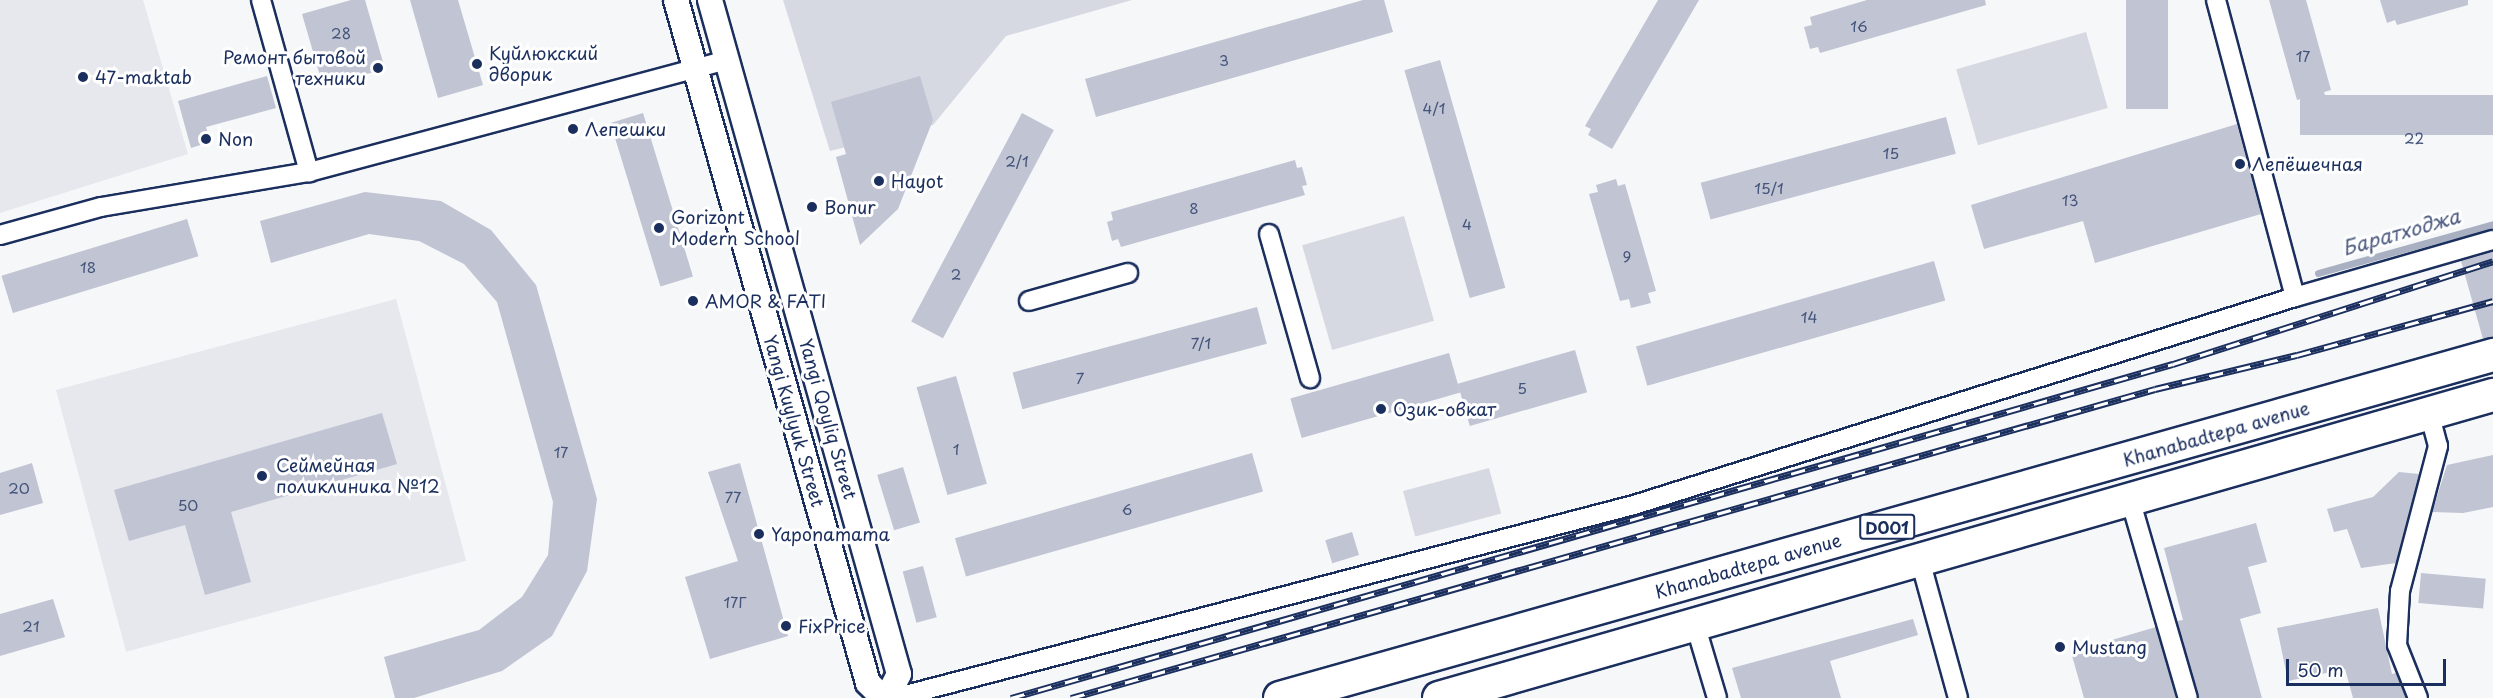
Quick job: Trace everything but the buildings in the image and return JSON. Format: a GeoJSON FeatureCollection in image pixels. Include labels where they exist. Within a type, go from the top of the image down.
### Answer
{"type":"FeatureCollection","features":[{"type":"Feature","properties":{"kind":"highway","name":"Khanabadtepa avenue"},"geometry":{"type":"LineString","coordinates":[[1280,698],[2493,355]]}},
{"type":"Feature","properties":{"kind":"highway","name":"D001"},"geometry":{"type":"LineString","coordinates":[[1439,698],[1507,689],[1695,624],[2493,395]]}},
{"type":"Feature","properties":{"kind":"main road","name":"Yangi Kuylyuk Street"},"geometry":{"type":"LineString","coordinates":[[676,0],[868,683],[885,698]]}},
{"type":"Feature","properties":{"kind":"main road","name":"Yangi Qoyliq Street"},"geometry":{"type":"LineString","coordinates":[[710,0],[899,674],[885,698]]}},
{"type":"Feature","properties":{"kind":"street"},"geometry":{"type":"LineString","coordinates":[[261,0],[309,172]]}},
{"type":"Feature","properties":{"kind":"street"},"geometry":{"type":"LineString","coordinates":[[2216,0],[2294,291]]}},
{"type":"Feature","properties":{"kind":"street"},"geometry":{"type":"LineString","coordinates":[[0,235],[101,207],[224,189],[309,172],[727,60]]}},
{"type":"Feature","properties":{"kind":"street"},"geometry":{"type":"LineString","coordinates":[[1269,234],[1310,378]]}},
{"type":"Feature","properties":{"kind":"street"},"geometry":{"type":"LineString","coordinates":[[894,698],[1634,505],[2294,291],[2493,240]]}},
{"type":"Feature","properties":{"kind":"street"},"geometry":{"type":"LineString","coordinates":[[1029,301],[1128,273]]}},
{"type":"Feature","properties":{"kind":"street"},"geometry":{"type":"LineString","coordinates":[[2418,698],[2397,645],[2400,591],[2438,446],[2429,413]]}},
{"type":"Feature","properties":{"kind":"street"},"geometry":{"type":"LineString","coordinates":[[2130,499],[2188,698]]}},
{"type":"Feature","properties":{"kind":"street"},"geometry":{"type":"LineString","coordinates":[[1920,560],[1958,698]]}},
{"type":"Feature","properties":{"kind":"street"},"geometry":{"type":"LineString","coordinates":[[1695,624],[1717,698]]}},
{"type":"Feature","properties":{"kind":"shaded area","name":"47-maktab"},"geometry":{"type":"Polygon","coordinates":[[[0,0],[143,0],[188,154],[0,213],[0,0]]]}},
{"type":"Feature","properties":{"kind":"shaded area"},"geometry":{"type":"Polygon","coordinates":[[[783,0],[1132,0],[1006,36],[933,125],[830,151],[783,0]]]}},
{"type":"Feature","properties":{"kind":"shaded area"},"geometry":{"type":"Polygon","coordinates":[[[2086,32],[2108,108],[1978,145],[1956,69],[2086,32]]]}},
{"type":"Feature","properties":{"kind":"shaded area"},"geometry":{"type":"Polygon","coordinates":[[[1404,216],[1434,321],[1332,350],[1302,245],[1404,216]]]}},
{"type":"Feature","properties":{"kind":"shaded area","name":"Сеймейная поликлиника №12"},"geometry":{"type":"Polygon","coordinates":[[[396,299],[466,561],[126,652],[56,390],[396,299]]]}},
{"type":"Feature","properties":{"kind":"shaded area"},"geometry":{"type":"Polygon","coordinates":[[[1489,468],[1501,513],[1415,536],[1403,491],[1489,468]]]}},
{"type":"Feature","properties":{"kind":"waterway","name":"Баратходжа"},"geometry":{"type":"LineString","coordinates":[[2318,273],[2493,224]]}},
{"type":"Feature","properties":{"kind":"railway"},"geometry":{"type":"LineString","coordinates":[[1011,698],[2173,364],[2493,261]]}},
{"type":"Feature","properties":{"kind":"railway"},"geometry":{"type":"LineString","coordinates":[[1071,698],[2155,389],[2297,355],[2493,301]]}},
{"type":"Feature","properties":{"kind":"place","name":"Куйлюкский дворик"},"geometry":{"type":"Point","coordinates":[477,64]}},
{"type":"Feature","properties":{"kind":"place","name":"Ремонт бытовой техники"},"geometry":{"type":"Point","coordinates":[378,68]}},
{"type":"Feature","properties":{"kind":"place","name":"47-maktab"},"geometry":{"type":"Point","coordinates":[83,77]}},
{"type":"Feature","properties":{"kind":"place","name":"Лепешки"},"geometry":{"type":"Point","coordinates":[573,129]}},
{"type":"Feature","properties":{"kind":"place","name":"Non"},"geometry":{"type":"Point","coordinates":[206,139]}},
{"type":"Feature","properties":{"kind":"place","name":"Лепёшечная"},"geometry":{"type":"Point","coordinates":[2240,164]}},
{"type":"Feature","properties":{"kind":"place","name":"Hayot"},"geometry":{"type":"Point","coordinates":[879,181]}},
{"type":"Feature","properties":{"kind":"place","name":"Bonur"},"geometry":{"type":"Point","coordinates":[812,207]}},
{"type":"Feature","properties":{"kind":"place","name":"Gorizont Modern School"},"geometry":{"type":"Point","coordinates":[659,228]}},
{"type":"Feature","properties":{"kind":"place","name":"AMOR & FATI"},"geometry":{"type":"Point","coordinates":[693,301]}},
{"type":"Feature","properties":{"kind":"place","name":"Озик-овкат"},"geometry":{"type":"Point","coordinates":[1381,409]}},
{"type":"Feature","properties":{"kind":"place","name":"Сеймейная поликлиника №12"},"geometry":{"type":"Point","coordinates":[262,476]}},
{"type":"Feature","properties":{"kind":"place","name":"Yaponamama"},"geometry":{"type":"Point","coordinates":[759,534]}},
{"type":"Feature","properties":{"kind":"place","name":"FixPrice"},"geometry":{"type":"Point","coordinates":[786,626]}},
{"type":"Feature","properties":{"kind":"place","name":"Mustang"},"geometry":{"type":"Point","coordinates":[2060,647]}}]}
